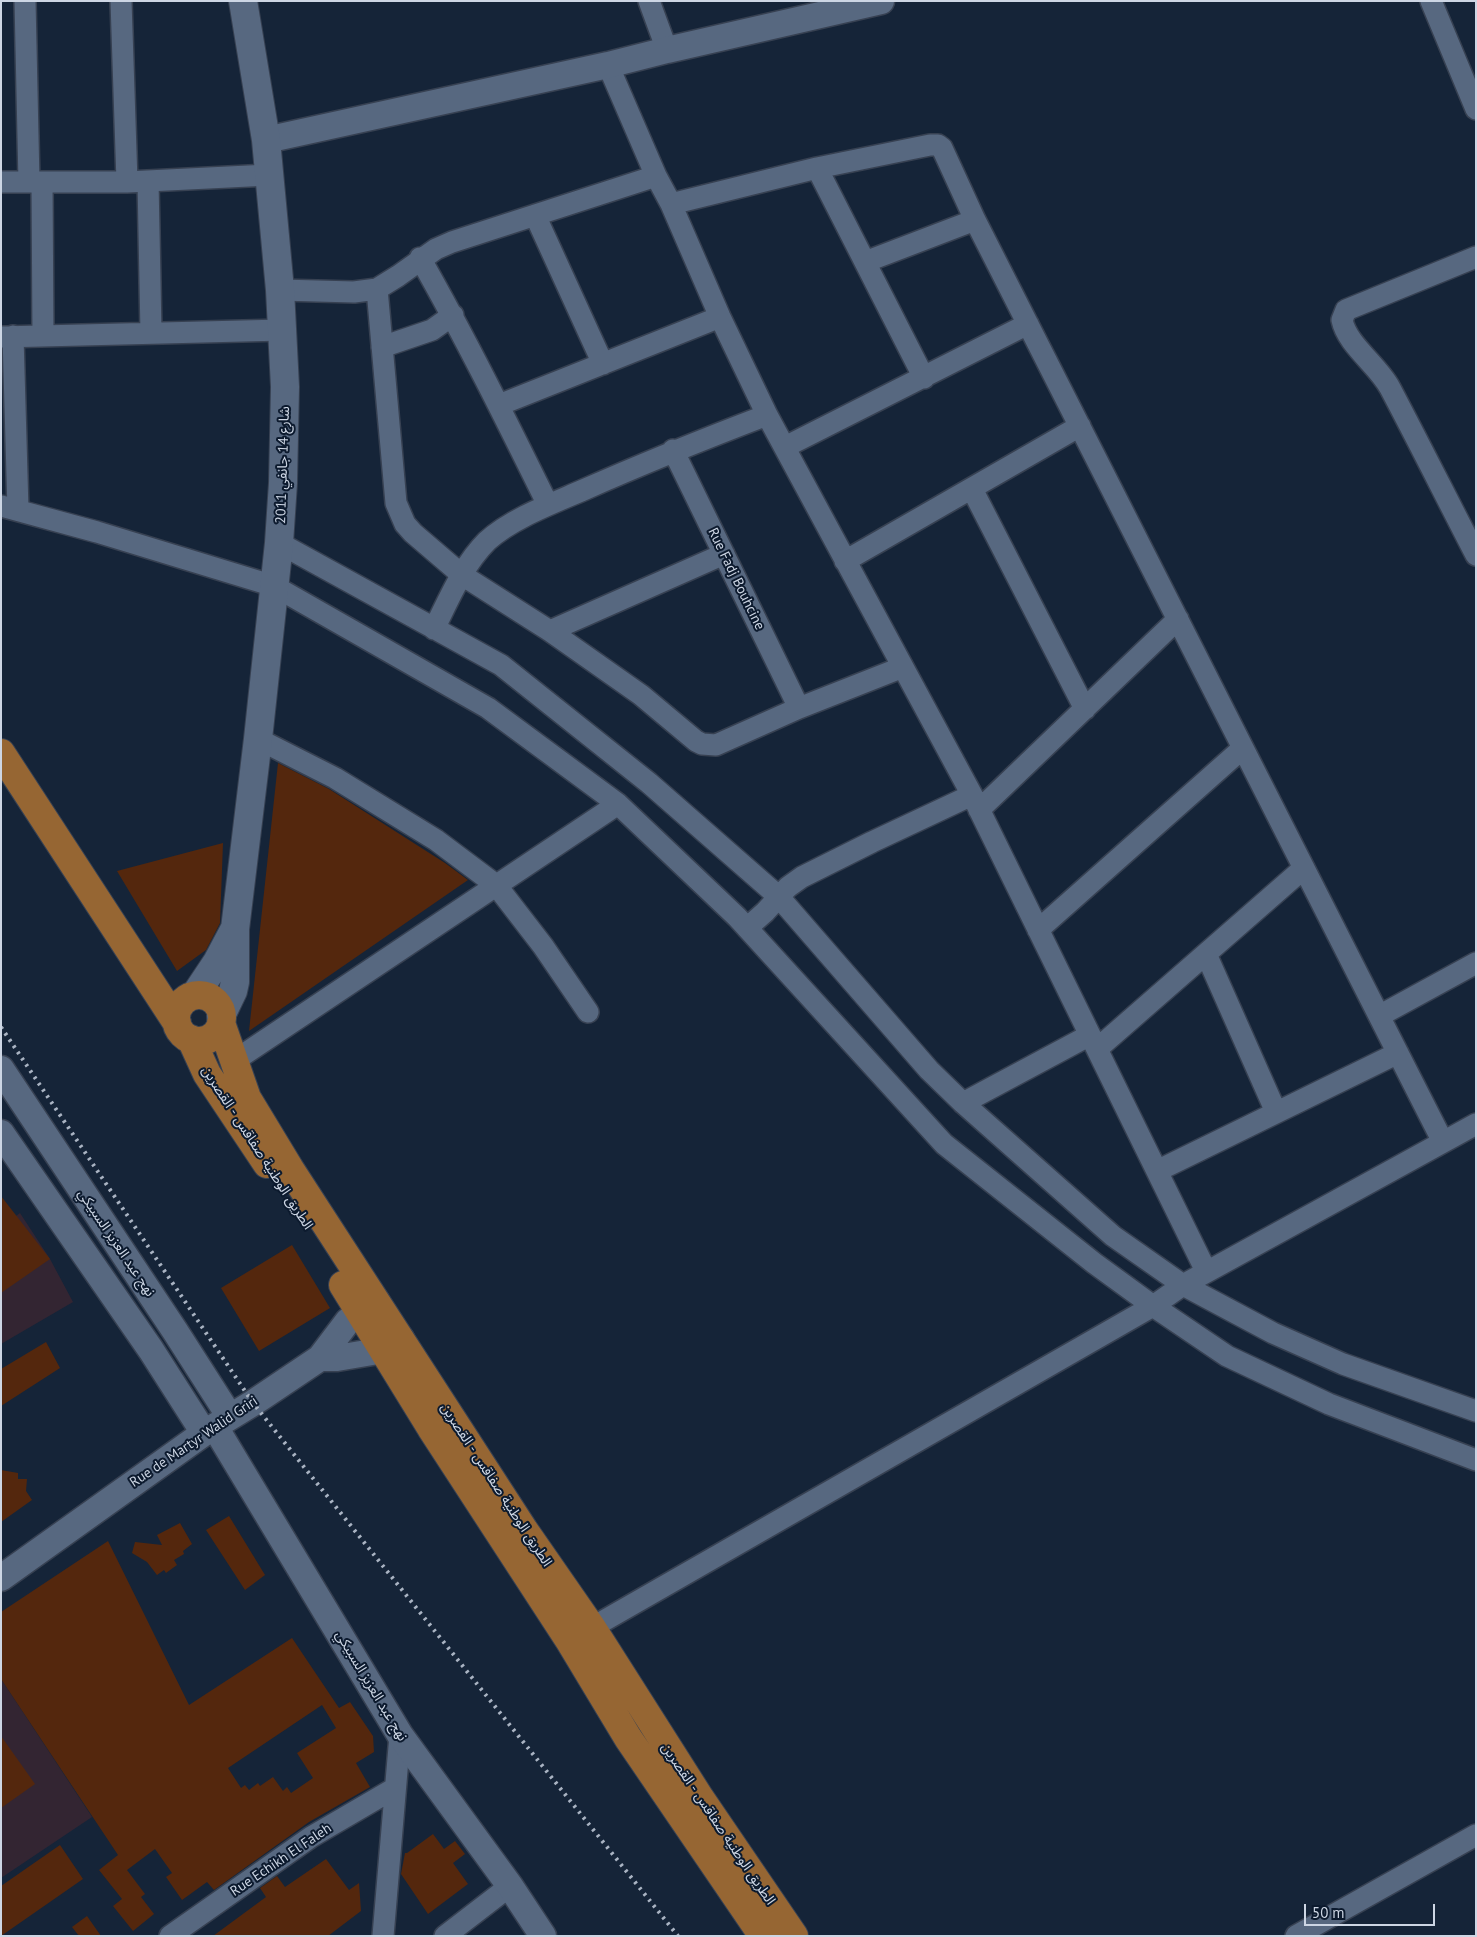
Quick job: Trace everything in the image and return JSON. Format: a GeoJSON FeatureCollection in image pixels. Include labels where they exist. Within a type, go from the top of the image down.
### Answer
{"type":"FeatureCollection","features":[{"type":"Feature","properties":{"kind":"main road","name":"شارع 14 جانفي 2011"},"geometry":{"type":"LineString","coordinates":[[221,1019],[235,982],[235,929],[258,739],[279,543],[283,483],[285,388],[280,290],[266,140],[243,1]]}},
{"type":"Feature","properties":{"kind":"main road","name":"الطريق الوطنية صفاقس - القصرين"},"geometry":{"type":"LineString","coordinates":[[1,753],[184,1031],[207,1074],[283,1188],[368,1306]]}},
{"type":"Feature","properties":{"kind":"main road","name":"شارع 14 جانفي 2011"},"geometry":{"type":"LineString","coordinates":[[192,996],[217,962],[235,929]]}},
{"type":"Feature","properties":{"kind":"main road","name":"الطريق الوطنية صفاقس - القصرين"},"geometry":{"type":"LineString","coordinates":[[141,966],[168,989],[192,996]]}},
{"type":"Feature","properties":{"kind":"main road"},"geometry":{"type":"LineString","coordinates":[[192,996],[210,997],[220,1008],[221,1019],[213,1036],[206,1039],[184,1031],[178,1008],[192,996]]}},
{"type":"Feature","properties":{"kind":"main road","name":"الطريق الوطنية صفاقس - القصرين"},"geometry":{"type":"LineString","coordinates":[[221,1019],[247,1098],[368,1306],[392,1344],[524,1530],[580,1634],[646,1714],[720,1850],[763,1936]]}},
{"type":"Feature","properties":{"kind":"main road","name":"الطريق الوطنية صفاقس - القصرين"},"geometry":{"type":"LineString","coordinates":[[720,1850],[794,1936]]}},
{"type":"Feature","properties":{"kind":"street"},"geometry":{"type":"LineString","coordinates":[[25,1],[43,336]]}},
{"type":"Feature","properties":{"kind":"street"},"geometry":{"type":"LineString","coordinates":[[121,1],[127,182]]}},
{"type":"Feature","properties":{"kind":"street"},"geometry":{"type":"LineString","coordinates":[[649,1],[667,50]]}},
{"type":"Feature","properties":{"kind":"street"},"geometry":{"type":"LineString","coordinates":[[266,140],[608,65],[881,1]]}},
{"type":"Feature","properties":{"kind":"street"},"geometry":{"type":"LineString","coordinates":[[1431,1],[1474,101]]}},
{"type":"Feature","properties":{"kind":"street"},"geometry":{"type":"LineString","coordinates":[[608,65],[720,317],[767,415],[976,802],[1206,1272]]}},
{"type":"Feature","properties":{"kind":"street"},"geometry":{"type":"LineString","coordinates":[[671,204],[817,168],[938,145],[945,152],[975,220],[1443,1142]]}},
{"type":"Feature","properties":{"kind":"street"},"geometry":{"type":"LineString","coordinates":[[817,168],[924,378]]}},
{"type":"Feature","properties":{"kind":"street"},"geometry":{"type":"LineString","coordinates":[[1,182],[127,182],[269,175]]}},
{"type":"Feature","properties":{"kind":"street"},"geometry":{"type":"LineString","coordinates":[[280,290],[354,292],[377,289],[436,248],[656,176]]}},
{"type":"Feature","properties":{"kind":"street"},"geometry":{"type":"LineString","coordinates":[[148,181],[151,333]]}},
{"type":"Feature","properties":{"kind":"street"},"geometry":{"type":"LineString","coordinates":[[535,215],[602,364]]}},
{"type":"Feature","properties":{"kind":"street"},"geometry":{"type":"LineString","coordinates":[[864,262],[975,220]]}},
{"type":"Feature","properties":{"kind":"street"},"geometry":{"type":"LineString","coordinates":[[1476,257],[1346,310],[1342,320],[1355,344],[1379,371],[1390,388],[1476,555]]}},
{"type":"Feature","properties":{"kind":"street"},"geometry":{"type":"LineString","coordinates":[[420,258],[453,315],[548,505]]}},
{"type":"Feature","properties":{"kind":"street"},"geometry":{"type":"LineString","coordinates":[[377,289],[394,492],[399,514],[413,533],[462,575],[550,631],[641,695],[702,744],[716,745],[799,708],[903,667]]}},
{"type":"Feature","properties":{"kind":"street"},"geometry":{"type":"LineString","coordinates":[[382,347],[432,330],[453,315]]}},
{"type":"Feature","properties":{"kind":"street"},"geometry":{"type":"LineString","coordinates":[[499,405],[720,317]]}},
{"type":"Feature","properties":{"kind":"street"},"geometry":{"type":"LineString","coordinates":[[785,447],[1028,324]]}},
{"type":"Feature","properties":{"kind":"street"},"geometry":{"type":"LineString","coordinates":[[283,330],[7,336],[10,508],[274,586],[488,708],[618,804],[747,928],[944,1144],[1094,1263],[1227,1356],[1329,1404],[1476,1460]]}},
{"type":"Feature","properties":{"kind":"street"},"geometry":{"type":"LineString","coordinates":[[434,629],[462,575],[488,541],[508,526],[548,505],[673,450],[767,415]]}},
{"type":"Feature","properties":{"kind":"street"},"geometry":{"type":"LineString","coordinates":[[845,561],[1080,426]]}},
{"type":"Feature","properties":{"kind":"street","name":"Rue Fadj Bouhcine"},"geometry":{"type":"LineString","coordinates":[[673,450],[799,708]]}},
{"type":"Feature","properties":{"kind":"street"},"geometry":{"type":"LineString","coordinates":[[972,489],[1084,709]]}},
{"type":"Feature","properties":{"kind":"street"},"geometry":{"type":"LineString","coordinates":[[279,543],[501,665],[649,783],[778,896],[929,1070],[963,1103],[1113,1236],[1182,1284],[1273,1333],[1334,1360],[1452,1404],[1476,1411]]}},
{"type":"Feature","properties":{"kind":"street"},"geometry":{"type":"LineString","coordinates":[[550,631],[724,554]]}},
{"type":"Feature","properties":{"kind":"street"},"geometry":{"type":"LineString","coordinates":[[747,928],[765,912],[788,886],[802,878],[872,842],[976,802],[1084,709],[1178,619]]}},
{"type":"Feature","properties":{"kind":"street"},"geometry":{"type":"LineString","coordinates":[[258,739],[335,778],[436,840],[496,885],[543,946],[588,1012]]}},
{"type":"Feature","properties":{"kind":"street"},"geometry":{"type":"LineString","coordinates":[[1038,930],[1243,748]]}},
{"type":"Feature","properties":{"kind":"street"},"geometry":{"type":"LineString","coordinates":[[234,1061],[618,804]]}},
{"type":"Feature","properties":{"kind":"street"},"geometry":{"type":"LineString","coordinates":[[963,1103],[1093,1042],[1206,954],[1304,868]]}},
{"type":"Feature","properties":{"kind":"street"},"geometry":{"type":"LineString","coordinates":[[1206,954],[1276,1112]]}},
{"type":"Feature","properties":{"kind":"street"},"geometry":{"type":"LineString","coordinates":[[1379,1016],[1476,963]]}},
{"type":"Feature","properties":{"kind":"street"},"geometry":{"type":"LineString","coordinates":[[1157,1171],[1398,1053]]}},
{"type":"Feature","properties":{"kind":"street","name":"نهج عبد العزيز السبيكي"},"geometry":{"type":"LineString","coordinates":[[1,1069],[169,1323],[216,1426],[400,1735],[510,1886],[543,1936]]}},
{"type":"Feature","properties":{"kind":"street"},"geometry":{"type":"LineString","coordinates":[[580,1634],[1153,1306],[1182,1284],[1476,1124]]}},
{"type":"Feature","properties":{"kind":"street","name":"نهج عبد العزيز السبيكي"},"geometry":{"type":"LineString","coordinates":[[1,1132],[151,1350],[216,1426]]}},
{"type":"Feature","properties":{"kind":"street"},"geometry":{"type":"LineString","coordinates":[[320,1358],[336,1335],[368,1306]]}},
{"type":"Feature","properties":{"kind":"street"},"geometry":{"type":"LineString","coordinates":[[320,1358],[337,1358],[392,1344]]}},
{"type":"Feature","properties":{"kind":"street","name":"Rue de Martyr Walid Griri"},"geometry":{"type":"LineString","coordinates":[[1,1578],[216,1426],[320,1358]]}},
{"type":"Feature","properties":{"kind":"street"},"geometry":{"type":"LineString","coordinates":[[384,1936],[400,1735]]}},
{"type":"Feature","properties":{"kind":"street","name":"Rue Echikh El Faleh"},"geometry":{"type":"LineString","coordinates":[[170,1936],[311,1837],[395,1788]]}},
{"type":"Feature","properties":{"kind":"street"},"geometry":{"type":"LineString","coordinates":[[1296,1936],[1476,1835]]}},
{"type":"Feature","properties":{"kind":"street"},"geometry":{"type":"LineString","coordinates":[[445,1936],[510,1886]]}},
{"type":"Feature","properties":{"kind":"shaded area"},"geometry":{"type":"Polygon","coordinates":[[[1,1200],[13,1218],[20,1213],[50,1259],[73,1302],[1,1344],[1,1200]]]}},
{"type":"Feature","properties":{"kind":"shaded area"},"geometry":{"type":"Polygon","coordinates":[[[1,1679],[92,1817],[1,1878],[1,1679]]]}},
{"type":"Feature","properties":{"kind":"building"},"geometry":{"type":"Polygon","coordinates":[[[278,763],[329,789],[445,863],[468,880],[249,1031],[278,763]]]}},
{"type":"Feature","properties":{"kind":"building"},"geometry":{"type":"Polygon","coordinates":[[[223,843],[220,923],[206,950],[177,971],[117,871],[223,843]]]}},
{"type":"Feature","properties":{"kind":"building"},"geometry":{"type":"Polygon","coordinates":[[[1,1196],[50,1259],[1,1293],[1,1196]]]}},
{"type":"Feature","properties":{"kind":"building"},"geometry":{"type":"Polygon","coordinates":[[[292,1245],[330,1308],[259,1351],[221,1288],[292,1245]]]}},
{"type":"Feature","properties":{"kind":"building"},"geometry":{"type":"Polygon","coordinates":[[[46,1342],[60,1368],[1,1406],[1,1369],[46,1342]]]}},
{"type":"Feature","properties":{"kind":"building"},"geometry":{"type":"Polygon","coordinates":[[[1,1470],[18,1473],[18,1479],[27,1479],[26,1491],[32,1500],[1,1522],[1,1470]]]}},
{"type":"Feature","properties":{"kind":"building"},"geometry":{"type":"Polygon","coordinates":[[[229,1516],[265,1575],[245,1590],[206,1530],[229,1516]]]}},
{"type":"Feature","properties":{"kind":"building"},"geometry":{"type":"Polygon","coordinates":[[[180,1523],[192,1544],[183,1551],[184,1554],[174,1560],[177,1565],[166,1573],[164,1570],[157,1575],[147,1562],[132,1553],[135,1542],[162,1545],[157,1535],[180,1523]]]}},
{"type":"Feature","properties":{"kind":"building"},"geometry":{"type":"Polygon","coordinates":[[[108,1541],[189,1705],[292,1638],[339,1708],[350,1702],[373,1736],[374,1752],[356,1763],[370,1787],[309,1822],[214,1890],[207,1882],[182,1900],[166,1877],[172,1873],[155,1849],[127,1870],[145,1894],[141,1897],[154,1914],[133,1931],[113,1906],[122,1899],[99,1870],[118,1855],[1,1679],[1,1612],[108,1541]],[[322,1705],[228,1768],[241,1788],[245,1785],[249,1790],[258,1783],[260,1786],[273,1777],[283,1791],[287,1787],[291,1793],[313,1778],[297,1753],[336,1728],[322,1705]]]}},
{"type":"Feature","properties":{"kind":"building"},"geometry":{"type":"Polygon","coordinates":[[[1,1736],[35,1784],[1,1808],[1,1736]]]}},
{"type":"Feature","properties":{"kind":"building"},"geometry":{"type":"Polygon","coordinates":[[[433,1834],[444,1849],[455,1841],[465,1854],[453,1863],[468,1884],[428,1914],[401,1874],[405,1853],[433,1834]]]}},
{"type":"Feature","properties":{"kind":"building"},"geometry":{"type":"Polygon","coordinates":[[[60,1845],[83,1879],[1,1936],[1,1886],[60,1845]]]}},
{"type":"Feature","properties":{"kind":"building"},"geometry":{"type":"Polygon","coordinates":[[[326,1859],[349,1890],[359,1883],[361,1911],[328,1936],[213,1936],[266,1897],[260,1888],[277,1876],[285,1887],[326,1859]]]}},
{"type":"Feature","properties":{"kind":"building"},"geometry":{"type":"Polygon","coordinates":[[[87,1916],[101,1936],[79,1936],[72,1927],[87,1916]]]}},
{"type":"Feature","properties":{"kind":"railway"},"geometry":{"type":"LineString","coordinates":[[1,1027],[253,1403],[678,1936]]}}]}
